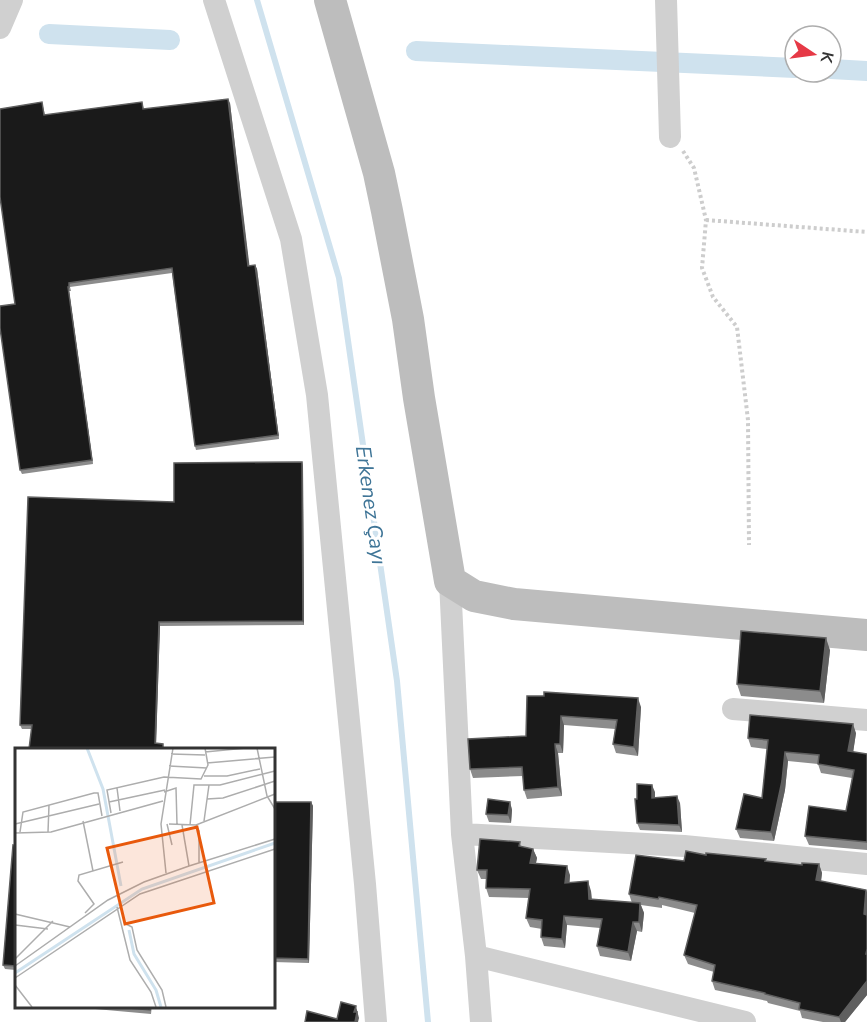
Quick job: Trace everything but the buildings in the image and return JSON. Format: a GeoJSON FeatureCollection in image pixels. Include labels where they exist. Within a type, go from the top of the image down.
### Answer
{"type":"FeatureCollection","features":[{"type":"Feature","properties":{"kind":"street"},"geometry":{"type":"LineString","coordinates":[[0,27],[12,0]]}},
{"type":"Feature","properties":{"kind":"street"},"geometry":{"type":"LineString","coordinates":[[214,0],[291,239],[316,395],[364,872],[376,1022]]}},
{"type":"Feature","properties":{"kind":"street"},"geometry":{"type":"LineString","coordinates":[[330,0],[379,173],[408,319],[450,581],[462,834],[481,1022]]}},
{"type":"Feature","properties":{"kind":"street"},"geometry":{"type":"LineString","coordinates":[[666,0],[669,127]]}},
{"type":"Feature","properties":{"kind":"street"},"geometry":{"type":"LineString","coordinates":[[450,581],[474,596],[514,604],[867,635]]}},
{"type":"Feature","properties":{"kind":"street"},"geometry":{"type":"LineString","coordinates":[[733,708],[867,720]]}},
{"type":"Feature","properties":{"kind":"street"},"geometry":{"type":"LineString","coordinates":[[462,834],[684,846],[867,864]]}},
{"type":"Feature","properties":{"kind":"street"},"geometry":{"type":"LineString","coordinates":[[476,956],[745,1022]]}},
{"type":"Feature","properties":{"kind":"path"},"geometry":{"type":"LineString","coordinates":[[669,127],[694,168],[706,220],[702,268],[713,297],[737,327],[748,420],[748,545]]}},
{"type":"Feature","properties":{"kind":"path"},"geometry":{"type":"LineString","coordinates":[[706,220],[867,232]]}},
{"type":"Feature","properties":{"kind":"waterway","name":"Erkenez Çayı"},"geometry":{"type":"LineString","coordinates":[[257,0],[339,278],[397,681],[428,1022]]}},
{"type":"Feature","properties":{"kind":"waterway"},"geometry":{"type":"LineString","coordinates":[[49,34],[170,40]]}},
{"type":"Feature","properties":{"kind":"waterway"},"geometry":{"type":"LineString","coordinates":[[416,51],[783,67]]}},
{"type":"Feature","properties":{"kind":"waterway"},"geometry":{"type":"LineString","coordinates":[[843,70],[867,71]]}}]}
